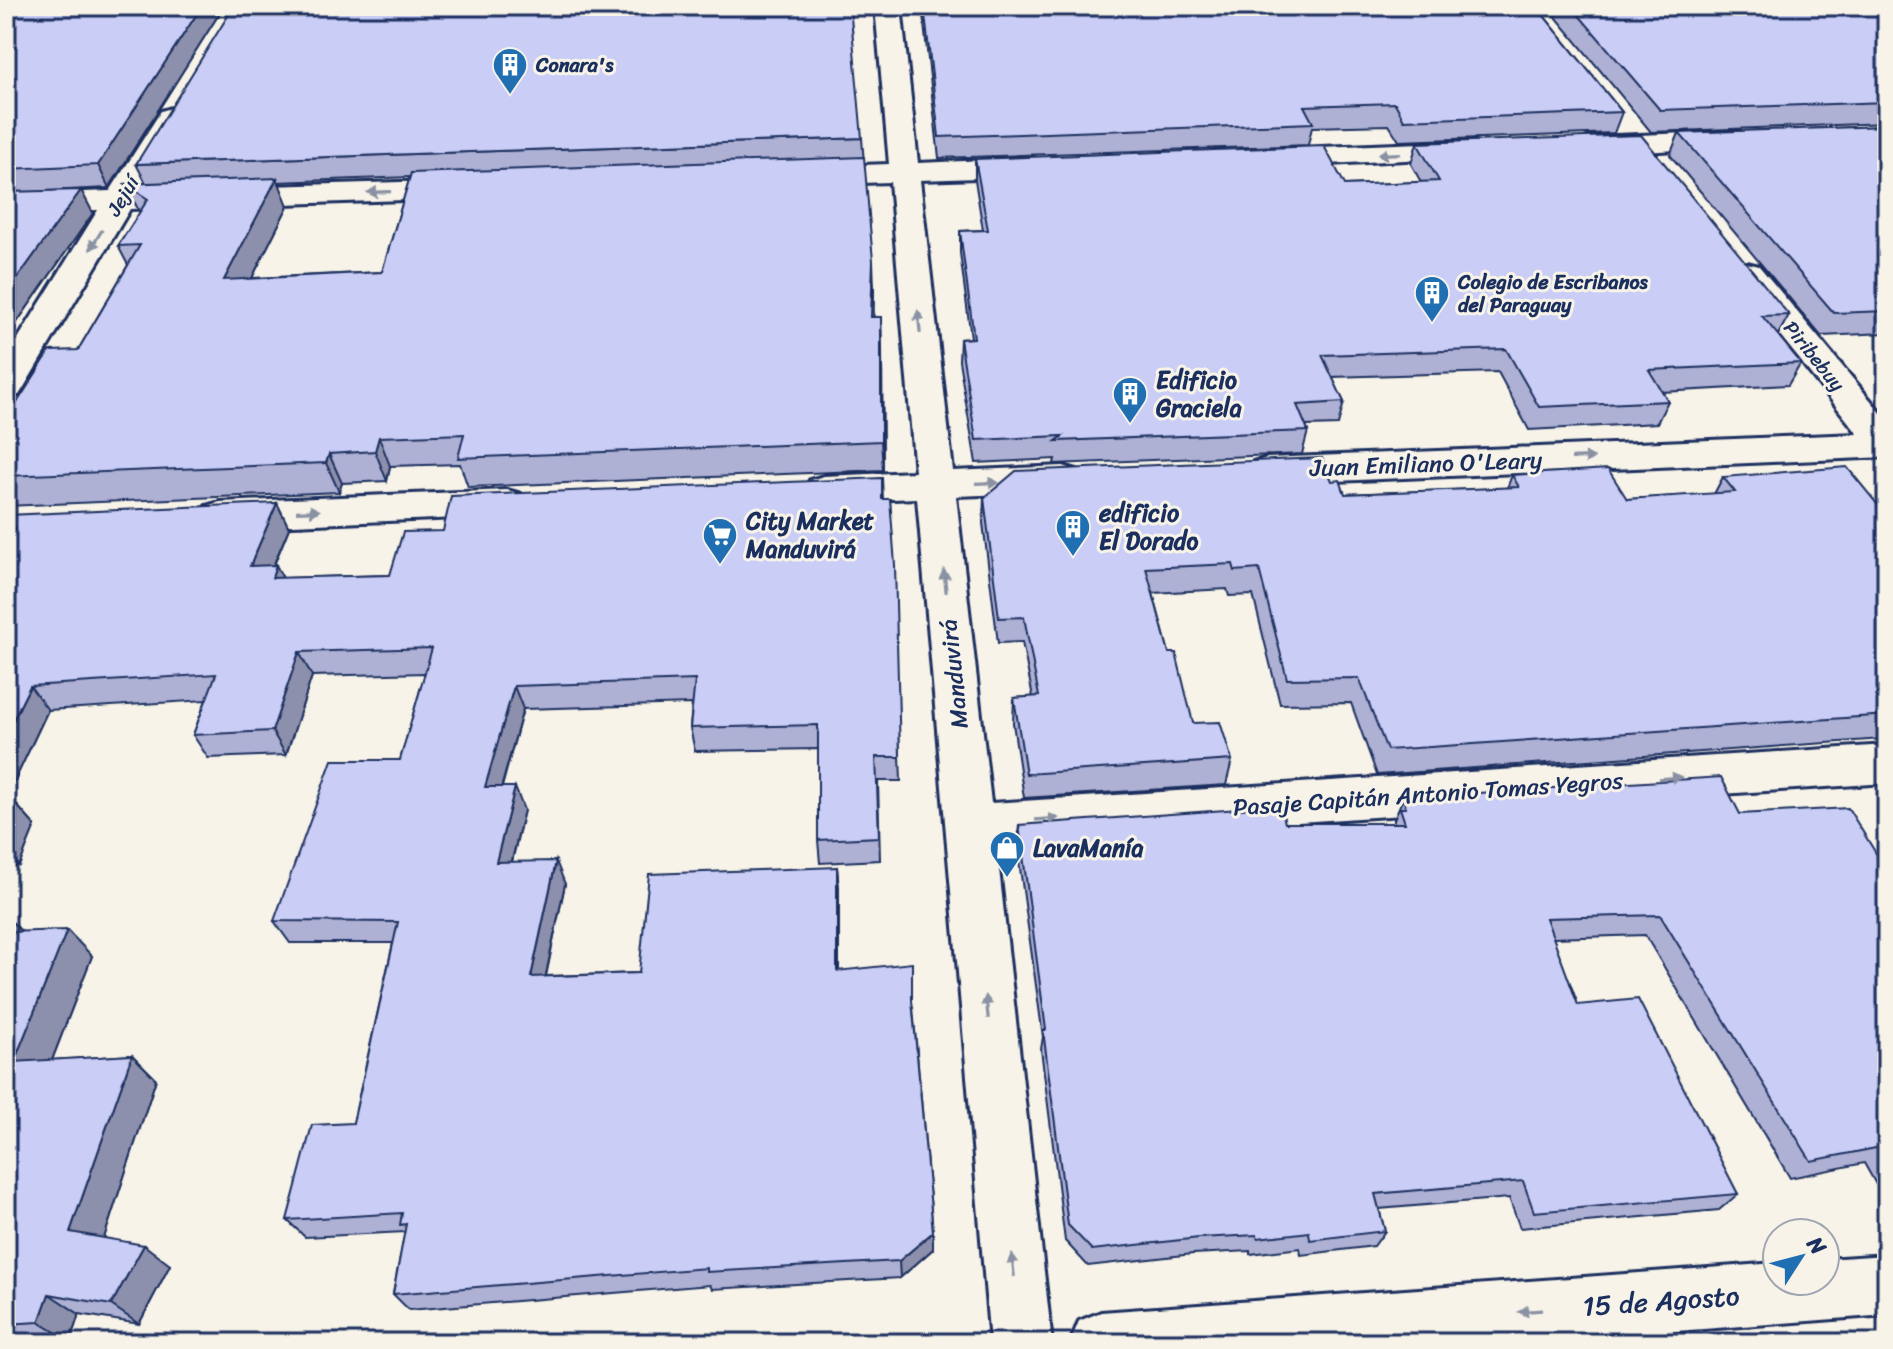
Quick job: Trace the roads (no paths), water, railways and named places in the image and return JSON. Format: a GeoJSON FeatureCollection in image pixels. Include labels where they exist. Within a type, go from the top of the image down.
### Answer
{"type":"FeatureCollection","features":[{"type":"Feature","properties":{"kind":"street","name":"Manduvirá"},"geometry":{"type":"LineString","coordinates":[[888,6],[1021,1343]]}},
{"type":"Feature","properties":{"kind":"street","name":"Jejuí"},"geometry":{"type":"LineString","coordinates":[[6,387],[183,98]]}},
{"type":"Feature","properties":{"kind":"street"},"geometry":{"type":"LineString","coordinates":[[1617,113],[1668,177]]}},
{"type":"Feature","properties":{"kind":"street"},"geometry":{"type":"LineString","coordinates":[[1563,147],[1764,139]]}},
{"type":"Feature","properties":{"kind":"street"},"geometry":{"type":"LineString","coordinates":[[1250,159],[1501,149]]}},
{"type":"Feature","properties":{"kind":"street"},"geometry":{"type":"LineString","coordinates":[[779,177],[1061,166]]}},
{"type":"Feature","properties":{"kind":"street"},"geometry":{"type":"LineString","coordinates":[[6,204],[496,188]]}},
{"type":"Feature","properties":{"kind":"street","name":"Piribebuy"},"geometry":{"type":"LineString","coordinates":[[1728,250],[1887,445]]}},
{"type":"Feature","properties":{"kind":"street","name":"Juan Emiliano O'Leary"},"geometry":{"type":"LineString","coordinates":[[1237,472],[1887,445]]}},
{"type":"Feature","properties":{"kind":"street"},"geometry":{"type":"LineString","coordinates":[[794,491],[1094,478]]}},
{"type":"Feature","properties":{"kind":"street"},"geometry":{"type":"LineString","coordinates":[[179,516],[542,501]]}},
{"type":"Feature","properties":{"kind":"street","name":"Pasaje Capitán Antonio Tomas Yegros"},"geometry":{"type":"LineString","coordinates":[[969,824],[1887,764]]}},
{"type":"Feature","properties":{"kind":"street","name":"15 de Agosto"},"geometry":{"type":"LineString","coordinates":[[1101,1343],[1887,1285]]}},
{"type":"Feature","properties":{"kind":"place","name":"Conara's"},"geometry":{"type":"Point","coordinates":[510,96]}},
{"type":"Feature","properties":{"kind":"place","name":"Colegio de Escribanos del Paraguay"},"geometry":{"type":"Point","coordinates":[1432,324]}},
{"type":"Feature","properties":{"kind":"place","name":"Edificio Graciela"},"geometry":{"type":"Point","coordinates":[1130,425]}},
{"type":"Feature","properties":{"kind":"place","name":"edificio El Dorado"},"geometry":{"type":"Point","coordinates":[1073,558]}},
{"type":"Feature","properties":{"kind":"place","name":"City Market Manduvirá"},"geometry":{"type":"Point","coordinates":[720,566]}},
{"type":"Feature","properties":{"kind":"place","name":"LavaManía"},"geometry":{"type":"Point","coordinates":[1007,879]}}]}
